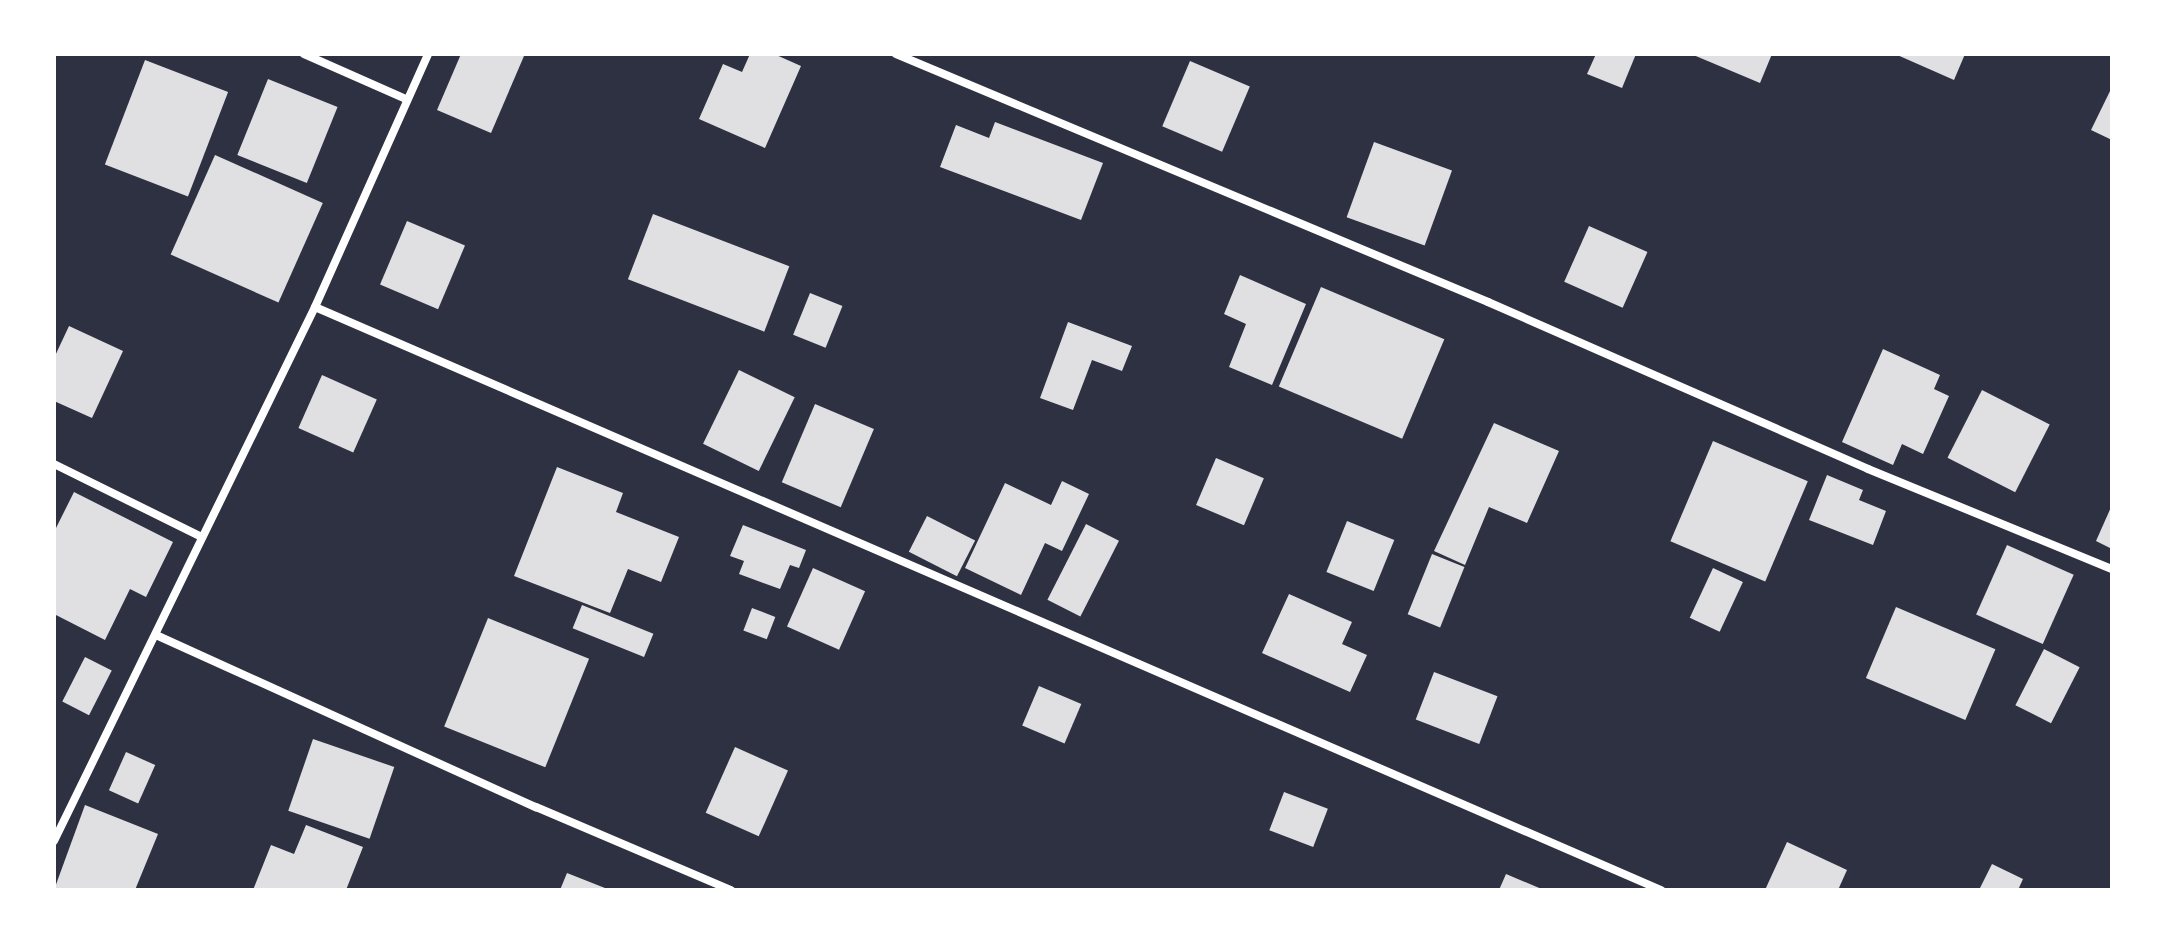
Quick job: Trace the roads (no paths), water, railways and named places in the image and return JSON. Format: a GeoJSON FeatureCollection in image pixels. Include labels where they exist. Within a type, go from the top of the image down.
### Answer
{"type":"FeatureCollection","features":[{"type":"Feature","properties":{"kind":"street"},"geometry":{"type":"LineString","coordinates":[[304,54],[406,99]]}},
{"type":"Feature","properties":{"kind":"street"},"geometry":{"type":"LineString","coordinates":[[54,841],[315,307],[428,54]]}},
{"type":"Feature","properties":{"kind":"street"},"geometry":{"type":"LineString","coordinates":[[896,54],[1488,302],[1868,469],[2112,569]]}},
{"type":"Feature","properties":{"kind":"street"},"geometry":{"type":"LineString","coordinates":[[315,307],[1661,890]]}},
{"type":"Feature","properties":{"kind":"street"},"geometry":{"type":"LineString","coordinates":[[54,464],[202,537]]}},
{"type":"Feature","properties":{"kind":"street"},"geometry":{"type":"LineString","coordinates":[[156,635],[536,807],[731,890]]}}]}
